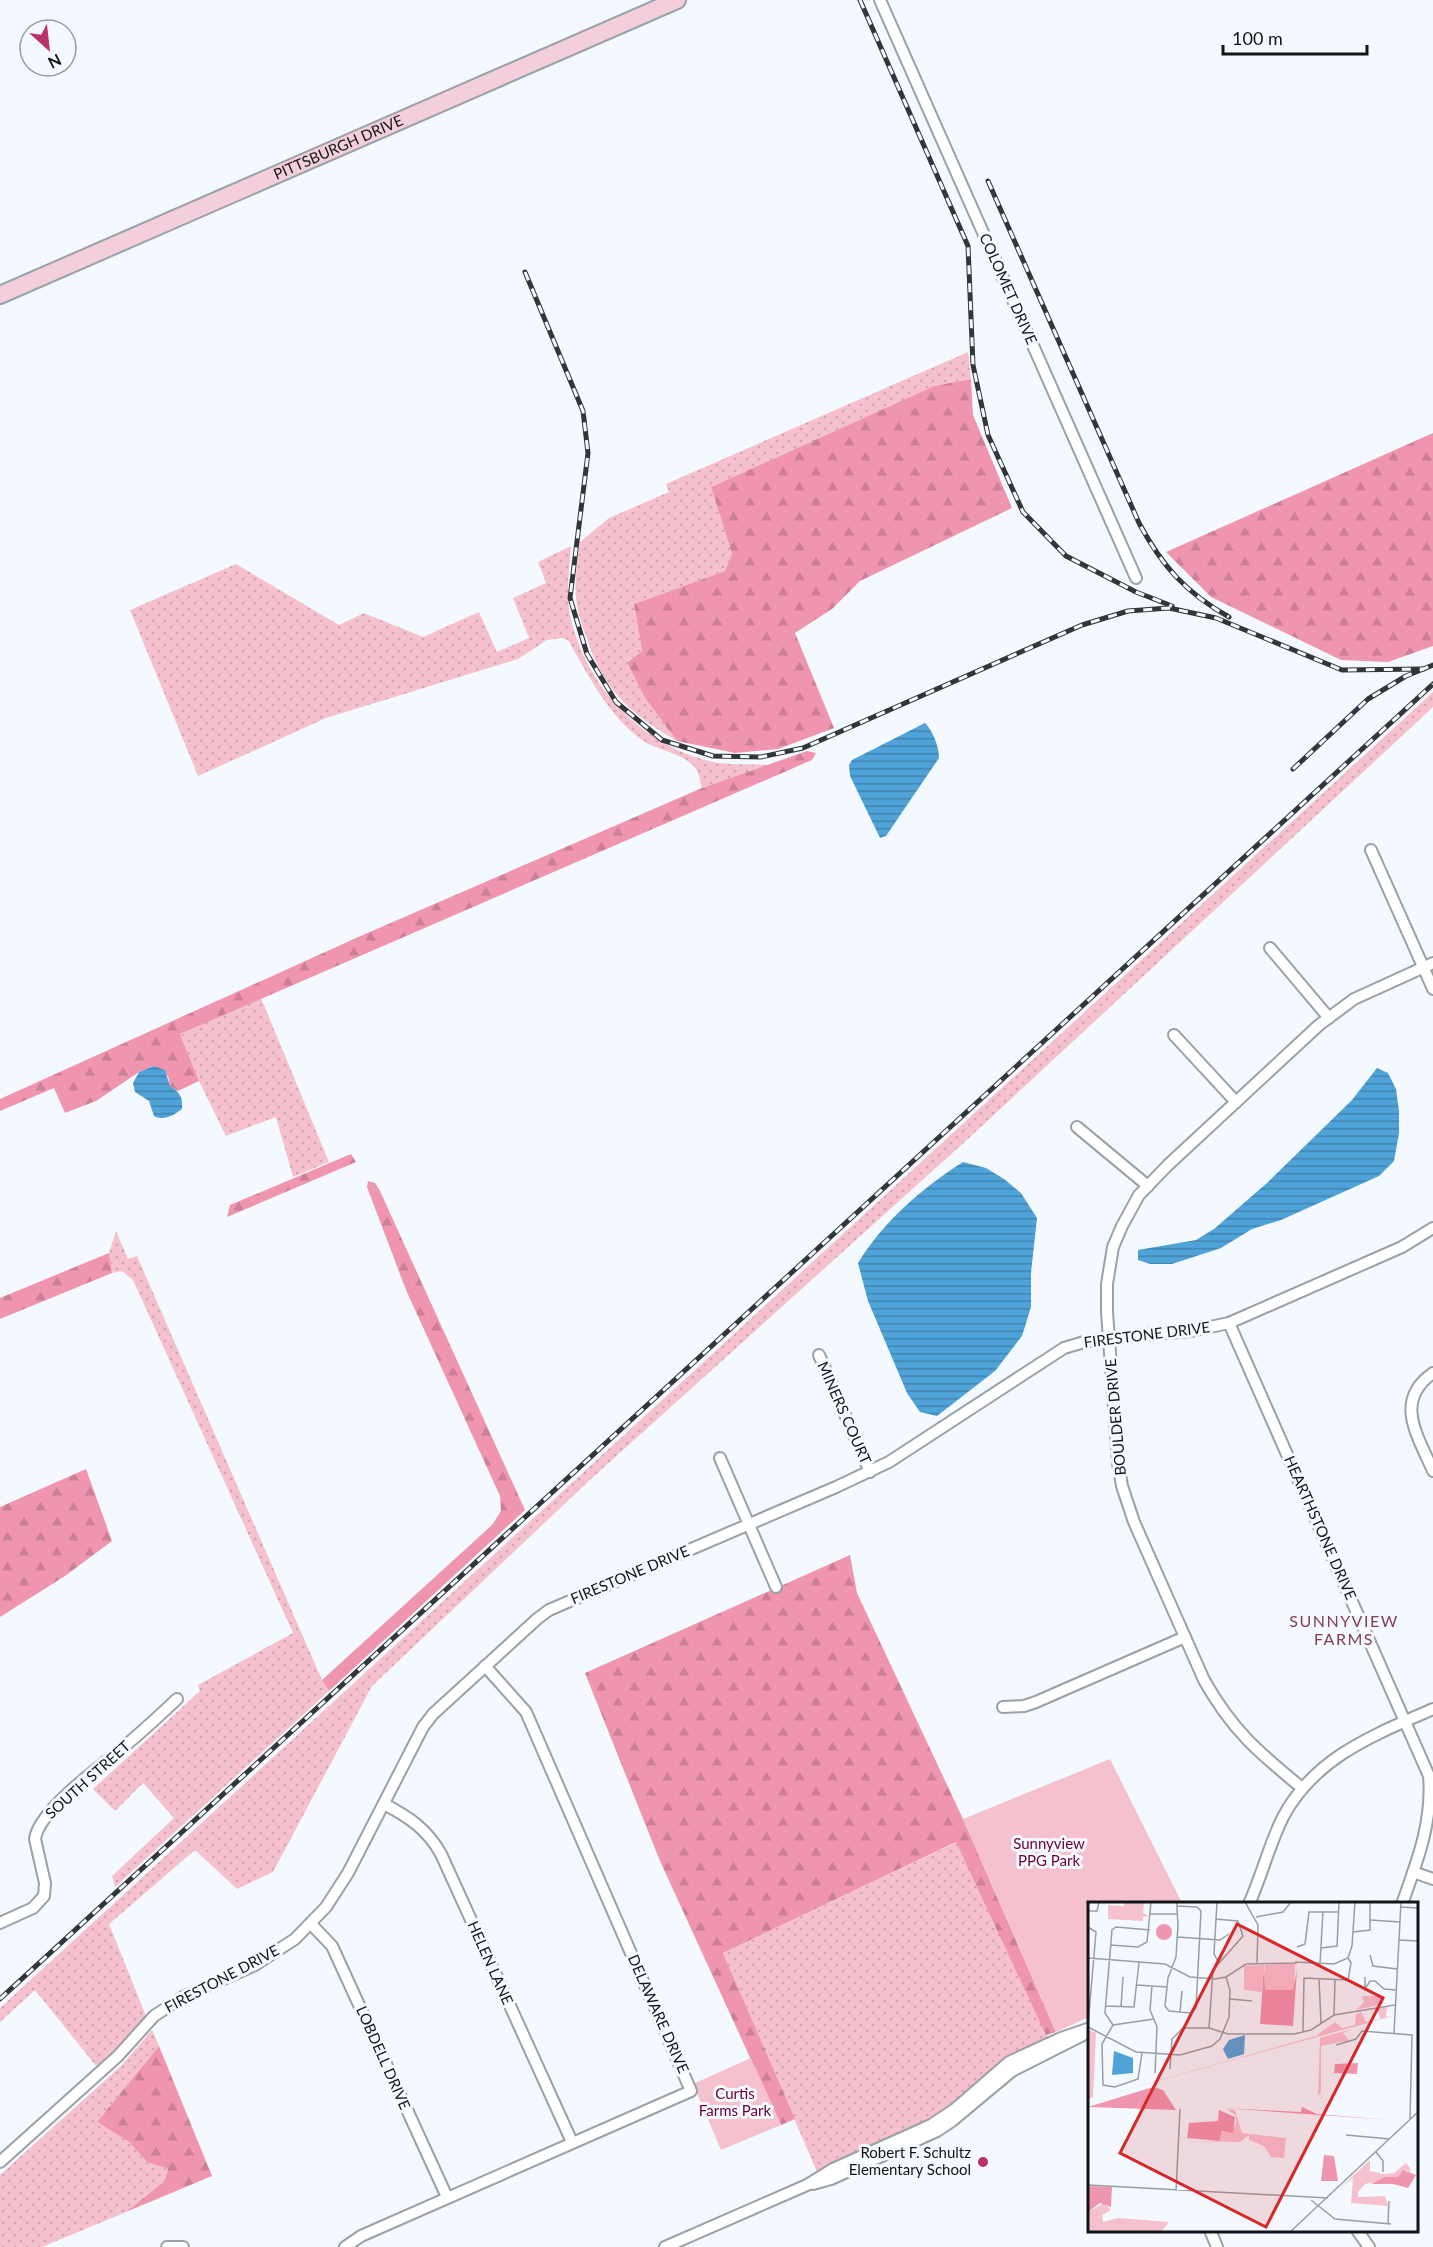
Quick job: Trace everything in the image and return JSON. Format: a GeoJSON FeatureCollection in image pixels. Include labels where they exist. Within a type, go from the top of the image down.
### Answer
{"type":"FeatureCollection","features":[{"type":"Feature","properties":{"kind":"street","name":"PITTSBURGH DRIVE"},"geometry":{"type":"LineString","coordinates":[[0,294],[677,0]]}},
{"type":"Feature","properties":{"kind":"street","name":"COLOMET DRIVE"},"geometry":{"type":"LineString","coordinates":[[880,0],[1136,578]]}},
{"type":"Feature","properties":{"kind":"street"},"geometry":{"type":"LineString","coordinates":[[1371,849],[1428,965],[1433,989]]}},
{"type":"Feature","properties":{"kind":"street"},"geometry":{"type":"LineString","coordinates":[[1270,948],[1329,1018]]}},
{"type":"Feature","properties":{"kind":"street","name":"BOULDER DRIVE"},"geometry":{"type":"LineString","coordinates":[[1302,1788],[1258,1752],[1230,1722],[1204,1680],[1134,1522],[1122,1486],[1118,1463],[1107,1284],[1113,1247],[1130,1211],[1148,1186],[1329,1018],[1354,999],[1428,965]]}},
{"type":"Feature","properties":{"kind":"street"},"geometry":{"type":"LineString","coordinates":[[1174,1035],[1236,1102]]}},
{"type":"Feature","properties":{"kind":"street"},"geometry":{"type":"LineString","coordinates":[[1077,1127],[1148,1186]]}},
{"type":"Feature","properties":{"kind":"street","name":"FIRESTONE DRIVE"},"geometry":{"type":"LineString","coordinates":[[0,2162],[118,2056],[161,2010],[183,1997],[255,1965],[281,1949],[311,1924],[337,1892],[423,1727],[433,1714],[537,1618],[549,1610],[870,1472],[908,1451],[1064,1348],[1109,1338],[1191,1331],[1229,1323],[1402,1247],[1433,1228]]}},
{"type":"Feature","properties":{"kind":"street","name":"HEARTHSTONE DRIVE"},"geometry":{"type":"LineString","coordinates":[[1229,1323],[1424,1762],[1432,1790],[1430,1822],[1403,1902]]}},
{"type":"Feature","properties":{"kind":"street","name":"MINERS COURT"},"geometry":{"type":"LineString","coordinates":[[819,1355],[870,1472]]}},
{"type":"Feature","properties":{"kind":"street"},"geometry":{"type":"LineString","coordinates":[[1433,1373],[1425,1378],[1414,1395],[1411,1416],[1413,1426],[1433,1471]]}},
{"type":"Feature","properties":{"kind":"street"},"geometry":{"type":"LineString","coordinates":[[720,1458],[776,1587]]}},
{"type":"Feature","properties":{"kind":"street"},"geometry":{"type":"LineString","coordinates":[[1002,1707],[1024,1706],[1036,1702],[1185,1637]]}},
{"type":"Feature","properties":{"kind":"street","name":"DELAWARE DRIVE"},"geometry":{"type":"LineString","coordinates":[[345,2247],[361,2236],[447,2197],[691,2091],[526,1712],[485,1666]]}},
{"type":"Feature","properties":{"kind":"street","name":"SOUTH STREET"},"geometry":{"type":"LineString","coordinates":[[0,1923],[33,1908],[44,1896],[45,1883],[35,1839],[42,1821],[84,1779],[177,1699]]}},
{"type":"Feature","properties":{"kind":"street"},"geometry":{"type":"LineString","coordinates":[[1250,1902],[1274,1837],[1302,1788],[1340,1754],[1433,1709]]}},
{"type":"Feature","properties":{"kind":"street","name":"HELEN LANE"},"geometry":{"type":"LineString","coordinates":[[384,1804],[413,1820],[438,1848],[572,2142]]}},
{"type":"Feature","properties":{"kind":"street"},"geometry":{"type":"LineString","coordinates":[[1413,1872],[1433,1879]]}},
{"type":"Feature","properties":{"kind":"street","name":"LOBDELL DRIVE"},"geometry":{"type":"LineString","coordinates":[[311,1924],[332,1947],[447,2197]]}},
{"type":"Feature","properties":{"kind":"street"},"geometry":{"type":"LineString","coordinates":[[665,2247],[807,2185],[833,2169],[940,2120],[1016,2059],[1061,2038],[1088,2029]]}},
{"type":"Feature","properties":{"kind":"street"},"geometry":{"type":"LineString","coordinates":[[1211,2232],[1217,2247]]}},
{"type":"Feature","properties":{"kind":"street"},"geometry":{"type":"LineString","coordinates":[[1358,2232],[1369,2247]]}},
{"type":"Feature","properties":{"kind":"street"},"geometry":{"type":"LineString","coordinates":[[167,2247],[183,2247]]}},
{"type":"Feature","properties":{"kind":"green space"},"geometry":{"type":"Polygon","coordinates":[[[968,352],[971,379],[934,386],[711,487],[732,554],[725,571],[634,604],[642,651],[627,661],[645,698],[677,741],[631,709],[619,697],[600,669],[581,620],[576,590],[580,542],[609,518],[669,492],[666,484],[968,352]]]}},
{"type":"Feature","properties":{"kind":"green space"},"geometry":{"type":"Polygon","coordinates":[[[971,379],[973,415],[1012,508],[860,581],[832,609],[795,633],[834,728],[778,749],[735,753],[677,741],[645,698],[627,662],[642,651],[634,604],[725,571],[732,554],[711,487],[934,386],[971,379]]]}},
{"type":"Feature","properties":{"kind":"green space"},"geometry":{"type":"Polygon","coordinates":[[[1433,433],[1433,646],[1388,662],[1341,660],[1211,597],[1166,552],[1433,433]]]}},
{"type":"Feature","properties":{"kind":"green space"},"geometry":{"type":"Polygon","coordinates":[[[571,546],[568,580],[570,615],[589,666],[603,689],[620,709],[640,727],[687,754],[720,763],[768,765],[702,788],[699,775],[693,765],[645,742],[621,721],[601,696],[568,640],[562,638],[547,640],[518,659],[326,718],[198,776],[130,610],[236,564],[339,625],[364,613],[423,637],[479,612],[497,652],[529,638],[513,598],[546,583],[538,562],[571,546]]]}},
{"type":"Feature","properties":{"kind":"green space"},"geometry":{"type":"Polygon","coordinates":[[[1433,692],[1433,707],[969,1138],[592,1478],[372,1686],[273,1872],[237,1889],[195,1850],[109,1924],[146,2016],[112,2054],[97,2067],[35,1990],[0,2022],[0,2008],[1433,692]]]}},
{"type":"Feature","properties":{"kind":"green space"},"geometry":{"type":"Polygon","coordinates":[[[807,751],[816,753],[812,760],[180,1034],[199,1081],[178,1091],[170,1086],[168,1076],[154,1066],[139,1072],[96,1101],[65,1113],[54,1088],[0,1111],[0,1099],[356,938],[702,788],[807,751]]]}},
{"type":"Feature","properties":{"kind":"green space"},"geometry":{"type":"Polygon","coordinates":[[[261,998],[329,1162],[293,1177],[276,1117],[226,1136],[199,1081],[180,1034],[261,998]]]}},
{"type":"Feature","properties":{"kind":"green space"},"geometry":{"type":"Polygon","coordinates":[[[351,1154],[356,1162],[227,1217],[230,1205],[351,1154]]]}},
{"type":"Feature","properties":{"kind":"green space"},"geometry":{"type":"Polygon","coordinates":[[[368,1181],[375,1183],[380,1191],[525,1510],[329,1691],[322,1680],[492,1525],[501,1511],[500,1496],[406,1290],[367,1187],[368,1181]]]}},
{"type":"Feature","properties":{"kind":"green space"},"geometry":{"type":"Polygon","coordinates":[[[116,1231],[128,1259],[137,1256],[322,1680],[329,1691],[115,1887],[112,1876],[174,1818],[143,1783],[115,1811],[93,1789],[200,1691],[198,1685],[293,1633],[133,1280],[122,1271],[112,1273],[109,1253],[116,1231]]]}},
{"type":"Feature","properties":{"kind":"green space"},"geometry":{"type":"Polygon","coordinates":[[[109,1253],[112,1273],[0,1319],[0,1298],[109,1253]]]}},
{"type":"Feature","properties":{"kind":"green space"},"geometry":{"type":"Polygon","coordinates":[[[86,1469],[112,1541],[65,1576],[0,1617],[0,1507],[86,1469]]]}},
{"type":"Feature","properties":{"kind":"green space"},"geometry":{"type":"Polygon","coordinates":[[[850,1555],[857,1593],[963,1819],[1056,2032],[1046,2035],[956,1842],[723,1953],[795,2119],[781,2125],[660,1861],[585,1673],[850,1555]]]}},
{"type":"Feature","properties":{"kind":"green space","name":"Sunnyview PPG Park"},"geometry":{"type":"Polygon","coordinates":[[[1110,1759],[1182,1902],[1088,1902],[1088,2017],[1056,2032],[963,1819],[1110,1759]]]}},
{"type":"Feature","properties":{"kind":"green space"},"geometry":{"type":"Polygon","coordinates":[[[957,1842],[1049,2039],[934,2119],[817,2172],[723,1953],[957,1842]]]}},
{"type":"Feature","properties":{"kind":"green space"},"geometry":{"type":"Polygon","coordinates":[[[152,2030],[159,2046],[97,2122],[129,2142],[147,2162],[168,2169],[166,2181],[126,2212],[42,2247],[0,2247],[0,2175],[122,2065],[152,2030]]]}},
{"type":"Feature","properties":{"kind":"green space"},"geometry":{"type":"Polygon","coordinates":[[[159,2046],[212,2176],[126,2212],[165,2181],[168,2169],[147,2162],[129,2142],[97,2122],[159,2046]]]}},
{"type":"Feature","properties":{"kind":"green space","name":"Curtis Farms Park"},"geometry":{"type":"Polygon","coordinates":[[[751,2058],[781,2125],[721,2150],[693,2084],[751,2058]]]}},
{"type":"Feature","properties":{"kind":"water"},"geometry":{"type":"Polygon","coordinates":[[[925,723],[935,739],[939,758],[886,836],[880,838],[850,776],[849,765],[852,760],[925,723]]]}},
{"type":"Feature","properties":{"kind":"water"},"geometry":{"type":"Polygon","coordinates":[[[154,1066],[165,1070],[170,1086],[181,1098],[182,1109],[168,1117],[154,1116],[149,1101],[135,1092],[133,1083],[139,1072],[154,1066]]]}},
{"type":"Feature","properties":{"kind":"water"},"geometry":{"type":"Polygon","coordinates":[[[1377,1068],[1388,1073],[1396,1089],[1399,1111],[1399,1133],[1394,1161],[1379,1176],[1281,1220],[1252,1229],[1221,1248],[1172,1264],[1150,1264],[1138,1260],[1138,1250],[1196,1240],[1214,1229],[1267,1183],[1352,1100],[1377,1068]]]}},
{"type":"Feature","properties":{"kind":"water"},"geometry":{"type":"Polygon","coordinates":[[[963,1162],[986,1168],[1004,1179],[1021,1193],[1037,1218],[1031,1273],[1031,1307],[1022,1336],[995,1371],[937,1416],[920,1412],[907,1393],[868,1301],[858,1263],[879,1233],[904,1207],[963,1162]]]}},
{"type":"Feature","properties":{"kind":"railway"},"geometry":{"type":"LineString","coordinates":[[860,0],[968,246],[973,365],[988,435],[1023,512],[1066,556],[1136,592],[1172,606]]}},
{"type":"Feature","properties":{"kind":"railway"},"geometry":{"type":"LineString","coordinates":[[988,181],[1139,523],[1176,577],[1200,598],[1229,617]]}},
{"type":"Feature","properties":{"kind":"railway"},"geometry":{"type":"LineString","coordinates":[[525,272],[583,411],[588,453],[570,598],[587,654],[616,702],[662,740],[713,756],[761,757],[803,748],[1082,625],[1128,611],[1169,608],[1216,618],[1342,670],[1424,669]]}},
{"type":"Feature","properties":{"kind":"railway"},"geometry":{"type":"LineString","coordinates":[[1293,769],[1368,699],[1406,676],[1433,665]]}},
{"type":"Feature","properties":{"kind":"railway"},"geometry":{"type":"LineString","coordinates":[[0,1999],[1433,684]]}},
{"type":"Feature","properties":{"kind":"place","name":"Robert F. Schultz Elementary School"},"geometry":{"type":"Point","coordinates":[983,2162]}},
{"type":"Feature","properties":{"kind":"district","name":"SUNNYVIEW FARMS"},"geometry":{"type":"Point","coordinates":[1344,1630]}}]}
